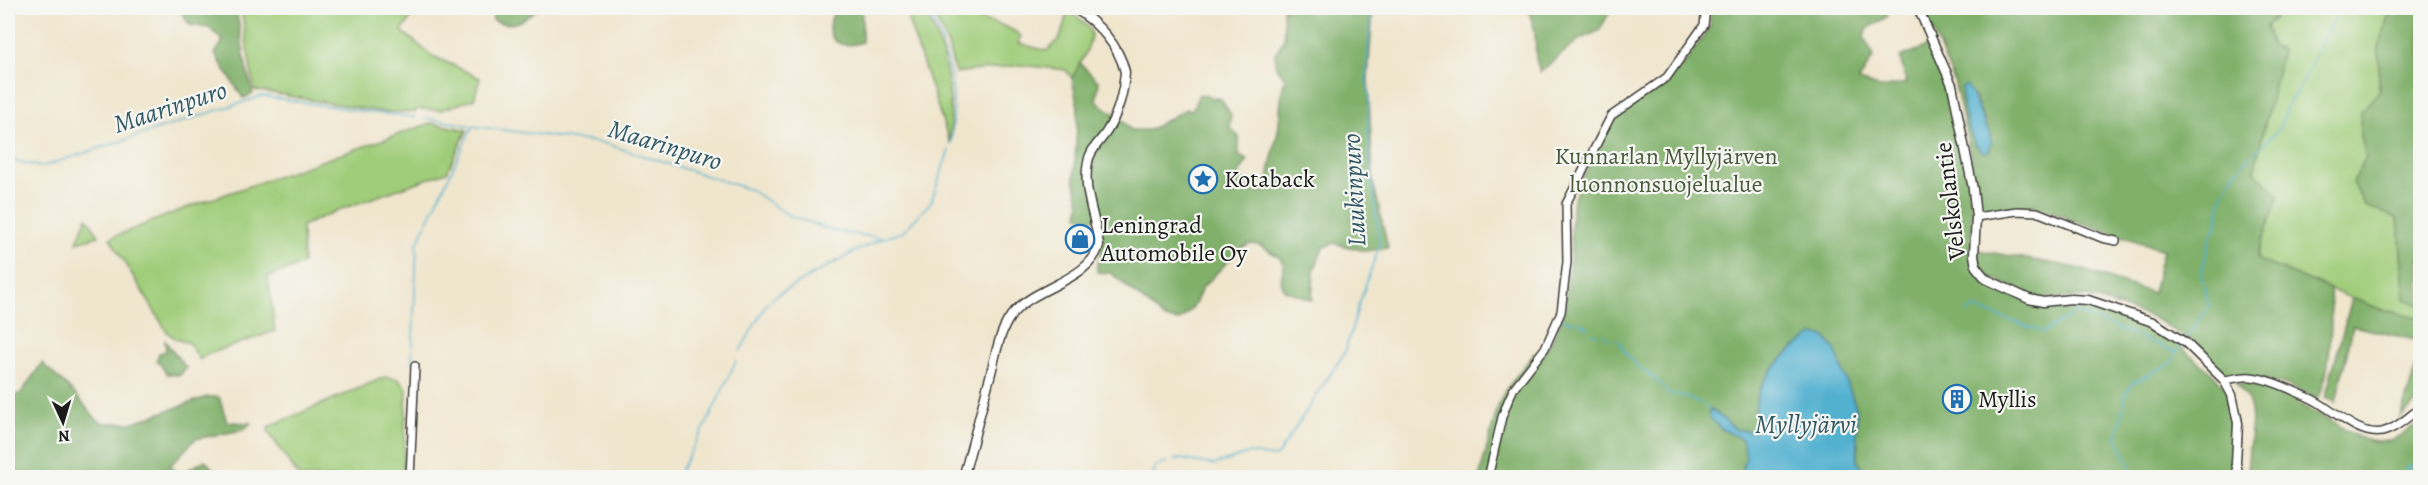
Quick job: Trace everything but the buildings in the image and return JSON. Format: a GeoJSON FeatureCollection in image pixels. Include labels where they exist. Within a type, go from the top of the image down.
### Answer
{"type":"FeatureCollection","features":[{"type":"Feature","properties":{"kind":"street"},"geometry":{"type":"LineString","coordinates":[[963,477],[1001,338],[1014,312],[1032,298],[1090,264],[1097,255],[1099,245],[1086,182],[1087,163],[1093,148],[1107,131],[1114,116],[1125,72],[1095,22],[1074,8]]}},
{"type":"Feature","properties":{"kind":"street"},"geometry":{"type":"LineString","coordinates":[[1488,477],[1508,401],[1514,388],[1548,342],[1561,312],[1567,262],[1566,204],[1611,116],[1667,77],[1704,25],[1706,8]]}},
{"type":"Feature","properties":{"kind":"street","name":"Velskolantie"},"geometry":{"type":"LineString","coordinates":[[1918,8],[1952,85],[1967,153],[1976,217],[1974,261],[1976,267],[1986,279],[2036,301],[2082,299],[2153,322],[2186,343],[2224,380],[2236,407],[2238,423],[2236,462],[2239,477]]}},
{"type":"Feature","properties":{"kind":"street"},"geometry":{"type":"LineString","coordinates":[[1976,217],[2017,211],[2037,212],[2102,238],[2116,241]]}},
{"type":"Feature","properties":{"kind":"street"},"geometry":{"type":"LineString","coordinates":[[410,477],[415,366]]}},
{"type":"Feature","properties":{"kind":"street"},"geometry":{"type":"LineString","coordinates":[[2224,380],[2252,377],[2268,381],[2313,399],[2348,422],[2373,432],[2396,426],[2421,408]]}},
{"type":"Feature","properties":{"kind":"green space"},"geometry":{"type":"Polygon","coordinates":[[[178,8],[236,8],[253,94],[243,98],[215,54],[223,41],[209,28],[190,25],[178,8]]]}},
{"type":"Feature","properties":{"kind":"green space"},"geometry":{"type":"Polygon","coordinates":[[[241,8],[417,8],[402,31],[431,55],[480,78],[474,99],[441,110],[417,109],[415,112],[382,112],[254,90],[241,8]]]}},
{"type":"Feature","properties":{"kind":"green space"},"geometry":{"type":"Polygon","coordinates":[[[492,8],[539,8],[522,20],[506,24],[493,20],[492,8]]]}},
{"type":"Feature","properties":{"kind":"green space"},"geometry":{"type":"Polygon","coordinates":[[[862,8],[862,42],[852,45],[841,44],[836,42],[830,34],[829,25],[834,9],[862,8]]]}},
{"type":"Feature","properties":{"kind":"green space"},"geometry":{"type":"Polygon","coordinates":[[[904,8],[923,8],[938,40],[949,90],[950,143],[904,8]]]}},
{"type":"Feature","properties":{"kind":"green space"},"geometry":{"type":"Polygon","coordinates":[[[931,8],[967,8],[986,21],[1014,31],[1021,36],[1018,43],[1047,51],[1060,38],[1068,11],[1088,27],[1091,34],[1090,40],[1072,78],[1066,70],[1021,65],[955,73],[948,45],[931,8]]]}},
{"type":"Feature","properties":{"kind":"green space"},"geometry":{"type":"Polygon","coordinates":[[[1283,8],[1373,8],[1368,78],[1373,181],[1388,248],[1365,251],[1333,243],[1323,248],[1314,271],[1312,300],[1284,290],[1281,280],[1284,265],[1279,257],[1260,245],[1250,244],[1241,248],[1202,288],[1195,304],[1179,321],[1165,319],[1111,273],[1097,272],[1102,244],[1098,220],[1078,216],[1080,203],[1074,179],[1078,107],[1072,78],[1080,63],[1099,82],[1096,101],[1119,117],[1131,130],[1149,130],[1186,109],[1192,110],[1199,94],[1221,99],[1231,115],[1230,128],[1239,137],[1239,156],[1248,160],[1239,173],[1248,191],[1266,192],[1285,79],[1277,67],[1275,54],[1284,39],[1283,8]]]}},
{"type":"Feature","properties":{"kind":"green space"},"geometry":{"type":"Polygon","coordinates":[[[1528,8],[1612,8],[1599,31],[1580,39],[1540,72],[1536,59],[1535,31],[1528,8]]]}},
{"type":"Feature","properties":{"kind":"green space","name":"Kunnarlan Myllyjärven luonnonsuojelualue"},"geometry":{"type":"Polygon","coordinates":[[[1711,8],[1884,8],[1888,16],[1867,29],[1864,37],[1874,56],[1859,81],[1882,88],[1906,83],[1900,57],[1931,45],[1946,85],[1962,147],[1972,210],[1971,255],[1974,269],[2028,301],[2081,302],[2126,316],[2165,334],[2206,368],[2223,385],[2229,396],[2235,423],[2236,477],[1869,477],[1857,461],[1858,443],[1755,426],[1754,431],[1737,430],[1729,424],[1721,429],[1742,439],[1748,463],[1758,477],[1479,478],[1498,406],[1505,391],[1534,353],[1539,361],[1553,339],[1564,311],[1570,261],[1572,206],[1577,189],[1615,115],[1662,84],[1682,67],[1710,27],[1711,8]]]}},
{"type":"Feature","properties":{"kind":"green space"},"geometry":{"type":"Polygon","coordinates":[[[1927,8],[2285,8],[2266,26],[2271,45],[2282,51],[2254,171],[2279,195],[2258,253],[2258,260],[2330,289],[2331,330],[2328,360],[2323,387],[2318,398],[2282,383],[2227,378],[2189,340],[2154,318],[2088,297],[2043,298],[2030,295],[1988,276],[1979,265],[1977,250],[2077,268],[2153,293],[2163,250],[2032,206],[1979,210],[1970,152],[1955,84],[1925,12],[1927,8]],[[1962,87],[1962,96],[1975,145],[1990,135],[1975,98],[1962,87]]]}},
{"type":"Feature","properties":{"kind":"green space"},"geometry":{"type":"Polygon","coordinates":[[[2285,8],[2391,8],[2379,44],[2379,92],[2361,111],[2360,131],[2366,157],[2353,182],[2365,206],[2398,218],[2405,299],[2420,305],[2420,319],[2374,307],[2258,261],[2254,172],[2282,51],[2271,45],[2266,26],[2285,8]]]}},
{"type":"Feature","properties":{"kind":"green space"},"geometry":{"type":"Polygon","coordinates":[[[2391,8],[2420,8],[2420,305],[2405,299],[2398,218],[2365,206],[2353,182],[2366,157],[2360,131],[2361,111],[2379,92],[2379,44],[2391,8]]]}},
{"type":"Feature","properties":{"kind":"green space"},"geometry":{"type":"Polygon","coordinates":[[[431,123],[467,130],[447,172],[336,211],[302,226],[303,264],[268,277],[275,331],[206,355],[200,360],[189,343],[176,339],[167,332],[110,238],[183,209],[431,123]]]}},
{"type":"Feature","properties":{"kind":"green space"},"geometry":{"type":"Polygon","coordinates":[[[87,217],[99,236],[77,242],[87,217]]]}},
{"type":"Feature","properties":{"kind":"green space"},"geometry":{"type":"Polygon","coordinates":[[[2352,298],[2374,307],[2420,319],[2420,341],[2353,326],[2336,402],[2325,398],[2352,298]]]}},
{"type":"Feature","properties":{"kind":"green space"},"geometry":{"type":"Polygon","coordinates":[[[165,341],[186,368],[180,375],[167,374],[157,360],[159,353],[166,351],[165,341]]]}},
{"type":"Feature","properties":{"kind":"green space"},"geometry":{"type":"Polygon","coordinates":[[[2420,353],[2420,399],[2400,418],[2420,353]]]}},
{"type":"Feature","properties":{"kind":"green space"},"geometry":{"type":"Polygon","coordinates":[[[42,363],[75,394],[96,419],[103,423],[131,423],[207,397],[219,397],[227,422],[251,423],[243,430],[195,439],[170,466],[181,474],[205,460],[220,477],[8,477],[8,395],[11,398],[21,393],[42,363]]]}},
{"type":"Feature","properties":{"kind":"green space"},"geometry":{"type":"Polygon","coordinates":[[[385,377],[398,379],[407,388],[403,474],[399,478],[299,477],[269,433],[268,427],[385,377]]]}},
{"type":"Feature","properties":{"kind":"green space"},"geometry":{"type":"Polygon","coordinates":[[[2236,384],[2255,384],[2292,396],[2303,407],[2362,439],[2371,441],[2391,440],[2420,422],[2420,477],[2249,477],[2251,408],[2247,398],[2236,384]]]}},
{"type":"Feature","properties":{"kind":"water"},"geometry":{"type":"Polygon","coordinates":[[[1967,85],[1990,135],[1989,151],[1982,152],[1969,130],[1962,95],[1962,87],[1967,85]]]}},
{"type":"Feature","properties":{"kind":"water","name":"Myllyjärvi"},"geometry":{"type":"Polygon","coordinates":[[[1813,335],[1824,336],[1835,349],[1857,410],[1857,461],[1869,477],[1758,478],[1752,473],[1747,474],[1742,467],[1746,458],[1742,439],[1721,429],[1709,417],[1709,410],[1737,430],[1754,431],[1756,402],[1765,379],[1779,362],[1813,335]]]}},
{"type":"Feature","properties":{"kind":"waterway"},"geometry":{"type":"LineString","coordinates":[[926,8],[941,39],[950,74],[953,110],[951,145]]}},
{"type":"Feature","properties":{"kind":"waterway","name":"Luukinpuro"},"geometry":{"type":"LineString","coordinates":[[1174,460],[1181,459],[1214,465],[1250,453],[1277,456],[1345,352],[1380,244],[1372,182],[1368,129],[1369,97],[1366,77],[1371,8]]}},
{"type":"Feature","properties":{"kind":"waterway"},"geometry":{"type":"LineString","coordinates":[[2187,337],[2209,306],[2201,275],[2211,235],[2216,228],[2223,193],[2234,173],[2280,128],[2287,105],[2297,92],[2339,8]]}},
{"type":"Feature","properties":{"kind":"waterway","name":"Maarinpuro"},"geometry":{"type":"LineString","coordinates":[[8,159],[41,167],[262,96],[416,117]]}},
{"type":"Feature","properties":{"kind":"waterway","name":"Maarinpuro"},"geometry":{"type":"LineString","coordinates":[[425,118],[603,143],[751,190],[788,215],[837,232],[883,238]]}},
{"type":"Feature","properties":{"kind":"waterway"},"geometry":{"type":"LineString","coordinates":[[412,363],[417,244],[472,127]]}},
{"type":"Feature","properties":{"kind":"waterway"},"geometry":{"type":"LineString","coordinates":[[740,351],[767,303],[780,293],[852,253],[883,238],[903,232],[931,202],[949,150]]}},
{"type":"Feature","properties":{"kind":"waterway"},"geometry":{"type":"LineString","coordinates":[[1967,313],[1974,308],[2044,332],[2076,312],[2176,352]]}},
{"type":"Feature","properties":{"kind":"waterway"},"geometry":{"type":"LineString","coordinates":[[1563,319],[1573,322]]}},
{"type":"Feature","properties":{"kind":"waterway"},"geometry":{"type":"LineString","coordinates":[[1579,322],[1589,328]]}},
{"type":"Feature","properties":{"kind":"waterway"},"geometry":{"type":"LineString","coordinates":[[1592,334],[1597,335]]}},
{"type":"Feature","properties":{"kind":"waterway"},"geometry":{"type":"LineString","coordinates":[[1620,342],[1630,359],[1664,387],[1668,394],[1676,394],[1701,403]]}},
{"type":"Feature","properties":{"kind":"waterway"},"geometry":{"type":"LineString","coordinates":[[2131,468],[2117,438],[2126,393],[2132,383],[2171,363],[2181,345]]}},
{"type":"Feature","properties":{"kind":"waterway"},"geometry":{"type":"LineString","coordinates":[[676,478],[708,421],[736,361]]}},
{"type":"Feature","properties":{"kind":"waterway"},"geometry":{"type":"LineString","coordinates":[[1704,406],[1709,410]]}},
{"type":"Feature","properties":{"kind":"waterway","name":"Luukinpuro"},"geometry":{"type":"LineString","coordinates":[[1153,478],[1155,467],[1168,462]]}},
{"type":"Feature","properties":{"kind":"waterway"},"geometry":{"type":"LineString","coordinates":[[2400,478],[2407,466],[2420,467]]}},
{"type":"Feature","properties":{"kind":"place","name":"Kotaback"},"geometry":{"type":"Point","coordinates":[1203,179]}},
{"type":"Feature","properties":{"kind":"place","name":"Leningrad Automobile Oy"},"geometry":{"type":"Point","coordinates":[1080,239]}},
{"type":"Feature","properties":{"kind":"place","name":"Myllis"},"geometry":{"type":"Point","coordinates":[1957,399]}}]}
